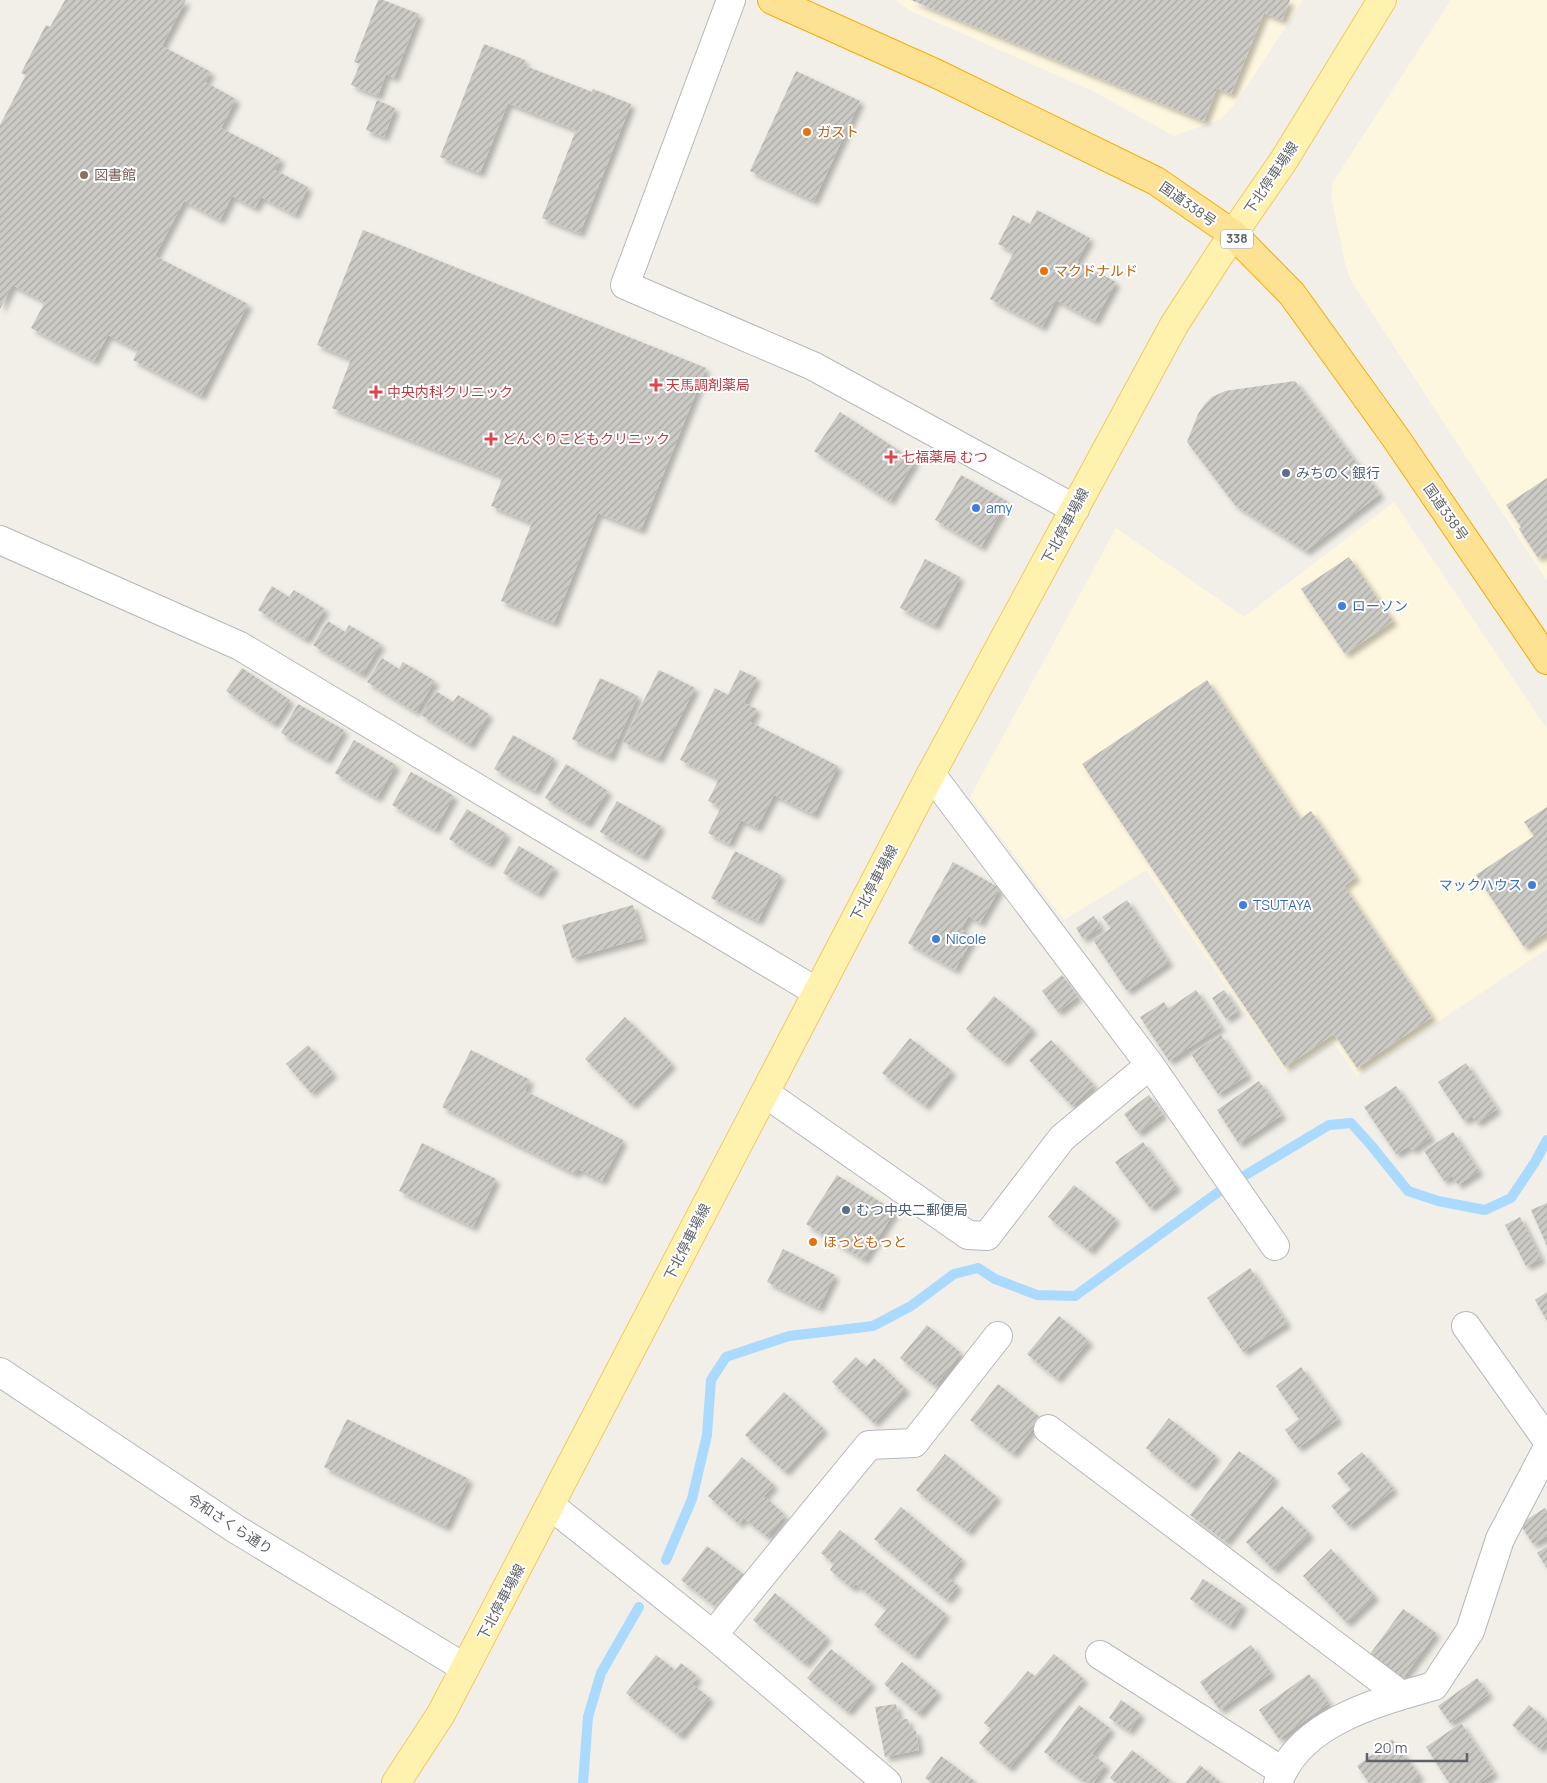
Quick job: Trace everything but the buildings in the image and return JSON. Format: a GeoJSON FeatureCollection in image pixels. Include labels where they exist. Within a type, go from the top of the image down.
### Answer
{"type":"FeatureCollection","features":[{"type":"Feature","properties":{"kind":"highway","name":"国道338号"},"geometry":{"type":"LineString","coordinates":[[772,0],[937,74],[1156,181],[1233,234],[1292,294],[1400,445],[1547,660]]}},
{"type":"Feature","properties":{"kind":"main road","name":"下北停車場線"},"geometry":{"type":"LineString","coordinates":[[396,1783],[441,1714],[931,774],[1174,325],[1284,160],[1382,0]]}},
{"type":"Feature","properties":{"kind":"street"},"geometry":{"type":"LineString","coordinates":[[730,0],[625,285],[813,366],[1074,509]]}},
{"type":"Feature","properties":{"kind":"street"},"geometry":{"type":"LineString","coordinates":[[0,540],[240,646],[817,992]]}},
{"type":"Feature","properties":{"kind":"street"},"geometry":{"type":"LineString","coordinates":[[931,774],[1150,1065],[1275,1246]]}},
{"type":"Feature","properties":{"kind":"street"},"geometry":{"type":"LineString","coordinates":[[765,1093],[968,1235],[987,1236],[1062,1138],[1150,1065]]}},
{"type":"Feature","properties":{"kind":"street"},"geometry":{"type":"LineString","coordinates":[[1466,1326],[1547,1440]]}},
{"type":"Feature","properties":{"kind":"street"},"geometry":{"type":"LineString","coordinates":[[713,1635],[869,1445],[914,1443],[998,1336]]}},
{"type":"Feature","properties":{"kind":"street","name":"令和さくら通り"},"geometry":{"type":"LineString","coordinates":[[0,1372],[234,1528],[465,1668]]}},
{"type":"Feature","properties":{"kind":"street"},"geometry":{"type":"LineString","coordinates":[[1048,1429],[1401,1695]]}},
{"type":"Feature","properties":{"kind":"street"},"geometry":{"type":"LineString","coordinates":[[1100,1655],[1280,1777],[1303,1744],[1338,1719],[1401,1695],[1434,1686],[1470,1631],[1500,1539],[1547,1449]]}},
{"type":"Feature","properties":{"kind":"street"},"geometry":{"type":"LineString","coordinates":[[551,1506],[713,1635],[887,1783]]}},
{"type":"Feature","properties":{"kind":"shaded area"},"geometry":{"type":"Polygon","coordinates":[[[895,0],[1303,0],[1238,100],[1221,119],[1174,136],[1093,91],[911,11],[895,0]]]}},
{"type":"Feature","properties":{"kind":"shaded area"},"geometry":{"type":"Polygon","coordinates":[[[1451,0],[1547,0],[1547,581],[1350,279],[1331,195],[1333,182],[1451,0]]]}},
{"type":"Feature","properties":{"kind":"shaded area"},"geometry":{"type":"Polygon","coordinates":[[[1394,502],[1547,729],[1547,949],[1357,1076],[1333,1042],[1286,1073],[1146,870],[1064,920],[970,797],[1116,528],[1244,617],[1394,502]]]}},
{"type":"Feature","properties":{"kind":"waterway"},"geometry":{"type":"LineString","coordinates":[[666,1560],[692,1499],[707,1435],[711,1380],[726,1357],[789,1336],[873,1326],[911,1306],[954,1274],[978,1268],[995,1279],[1037,1295],[1075,1296],[1224,1188],[1329,1125],[1351,1123],[1408,1191],[1438,1201],[1485,1210],[1511,1198],[1547,1140]]}},
{"type":"Feature","properties":{"kind":"waterway"},"geometry":{"type":"LineString","coordinates":[[583,1783],[588,1717],[601,1673],[639,1607]]}},
{"type":"Feature","properties":{"kind":"place","name":"ガスト"},"geometry":{"type":"Point","coordinates":[807,132]}},
{"type":"Feature","properties":{"kind":"place","name":"図書館"},"geometry":{"type":"Point","coordinates":[84,175]}},
{"type":"Feature","properties":{"kind":"place","name":"マクドナルド"},"geometry":{"type":"Point","coordinates":[1044,271]}},
{"type":"Feature","properties":{"kind":"place","name":"天馬調剤薬局"},"geometry":{"type":"Point","coordinates":[656,385]}},
{"type":"Feature","properties":{"kind":"place","name":"中央内科クリニック"},"geometry":{"type":"Point","coordinates":[376,392]}},
{"type":"Feature","properties":{"kind":"place","name":"どんぐりこどもクリニック"},"geometry":{"type":"Point","coordinates":[491,439]}},
{"type":"Feature","properties":{"kind":"place","name":"七福薬局 むつ"},"geometry":{"type":"Point","coordinates":[891,457]}},
{"type":"Feature","properties":{"kind":"place","name":"みちのく銀行"},"geometry":{"type":"Point","coordinates":[1286,473]}},
{"type":"Feature","properties":{"kind":"place","name":"amy"},"geometry":{"type":"Point","coordinates":[976,508]}},
{"type":"Feature","properties":{"kind":"place","name":"ローソン"},"geometry":{"type":"Point","coordinates":[1342,606]}},
{"type":"Feature","properties":{"kind":"place","name":"マックハウス"},"geometry":{"type":"Point","coordinates":[1532,885]}},
{"type":"Feature","properties":{"kind":"place","name":"TSUTAYA"},"geometry":{"type":"Point","coordinates":[1243,905]}},
{"type":"Feature","properties":{"kind":"place","name":"Nicole"},"geometry":{"type":"Point","coordinates":[936,939]}},
{"type":"Feature","properties":{"kind":"place","name":"むつ中央二郵便局"},"geometry":{"type":"Point","coordinates":[846,1210]}},
{"type":"Feature","properties":{"kind":"place","name":"ほっともっと"},"geometry":{"type":"Point","coordinates":[813,1242]}}]}
